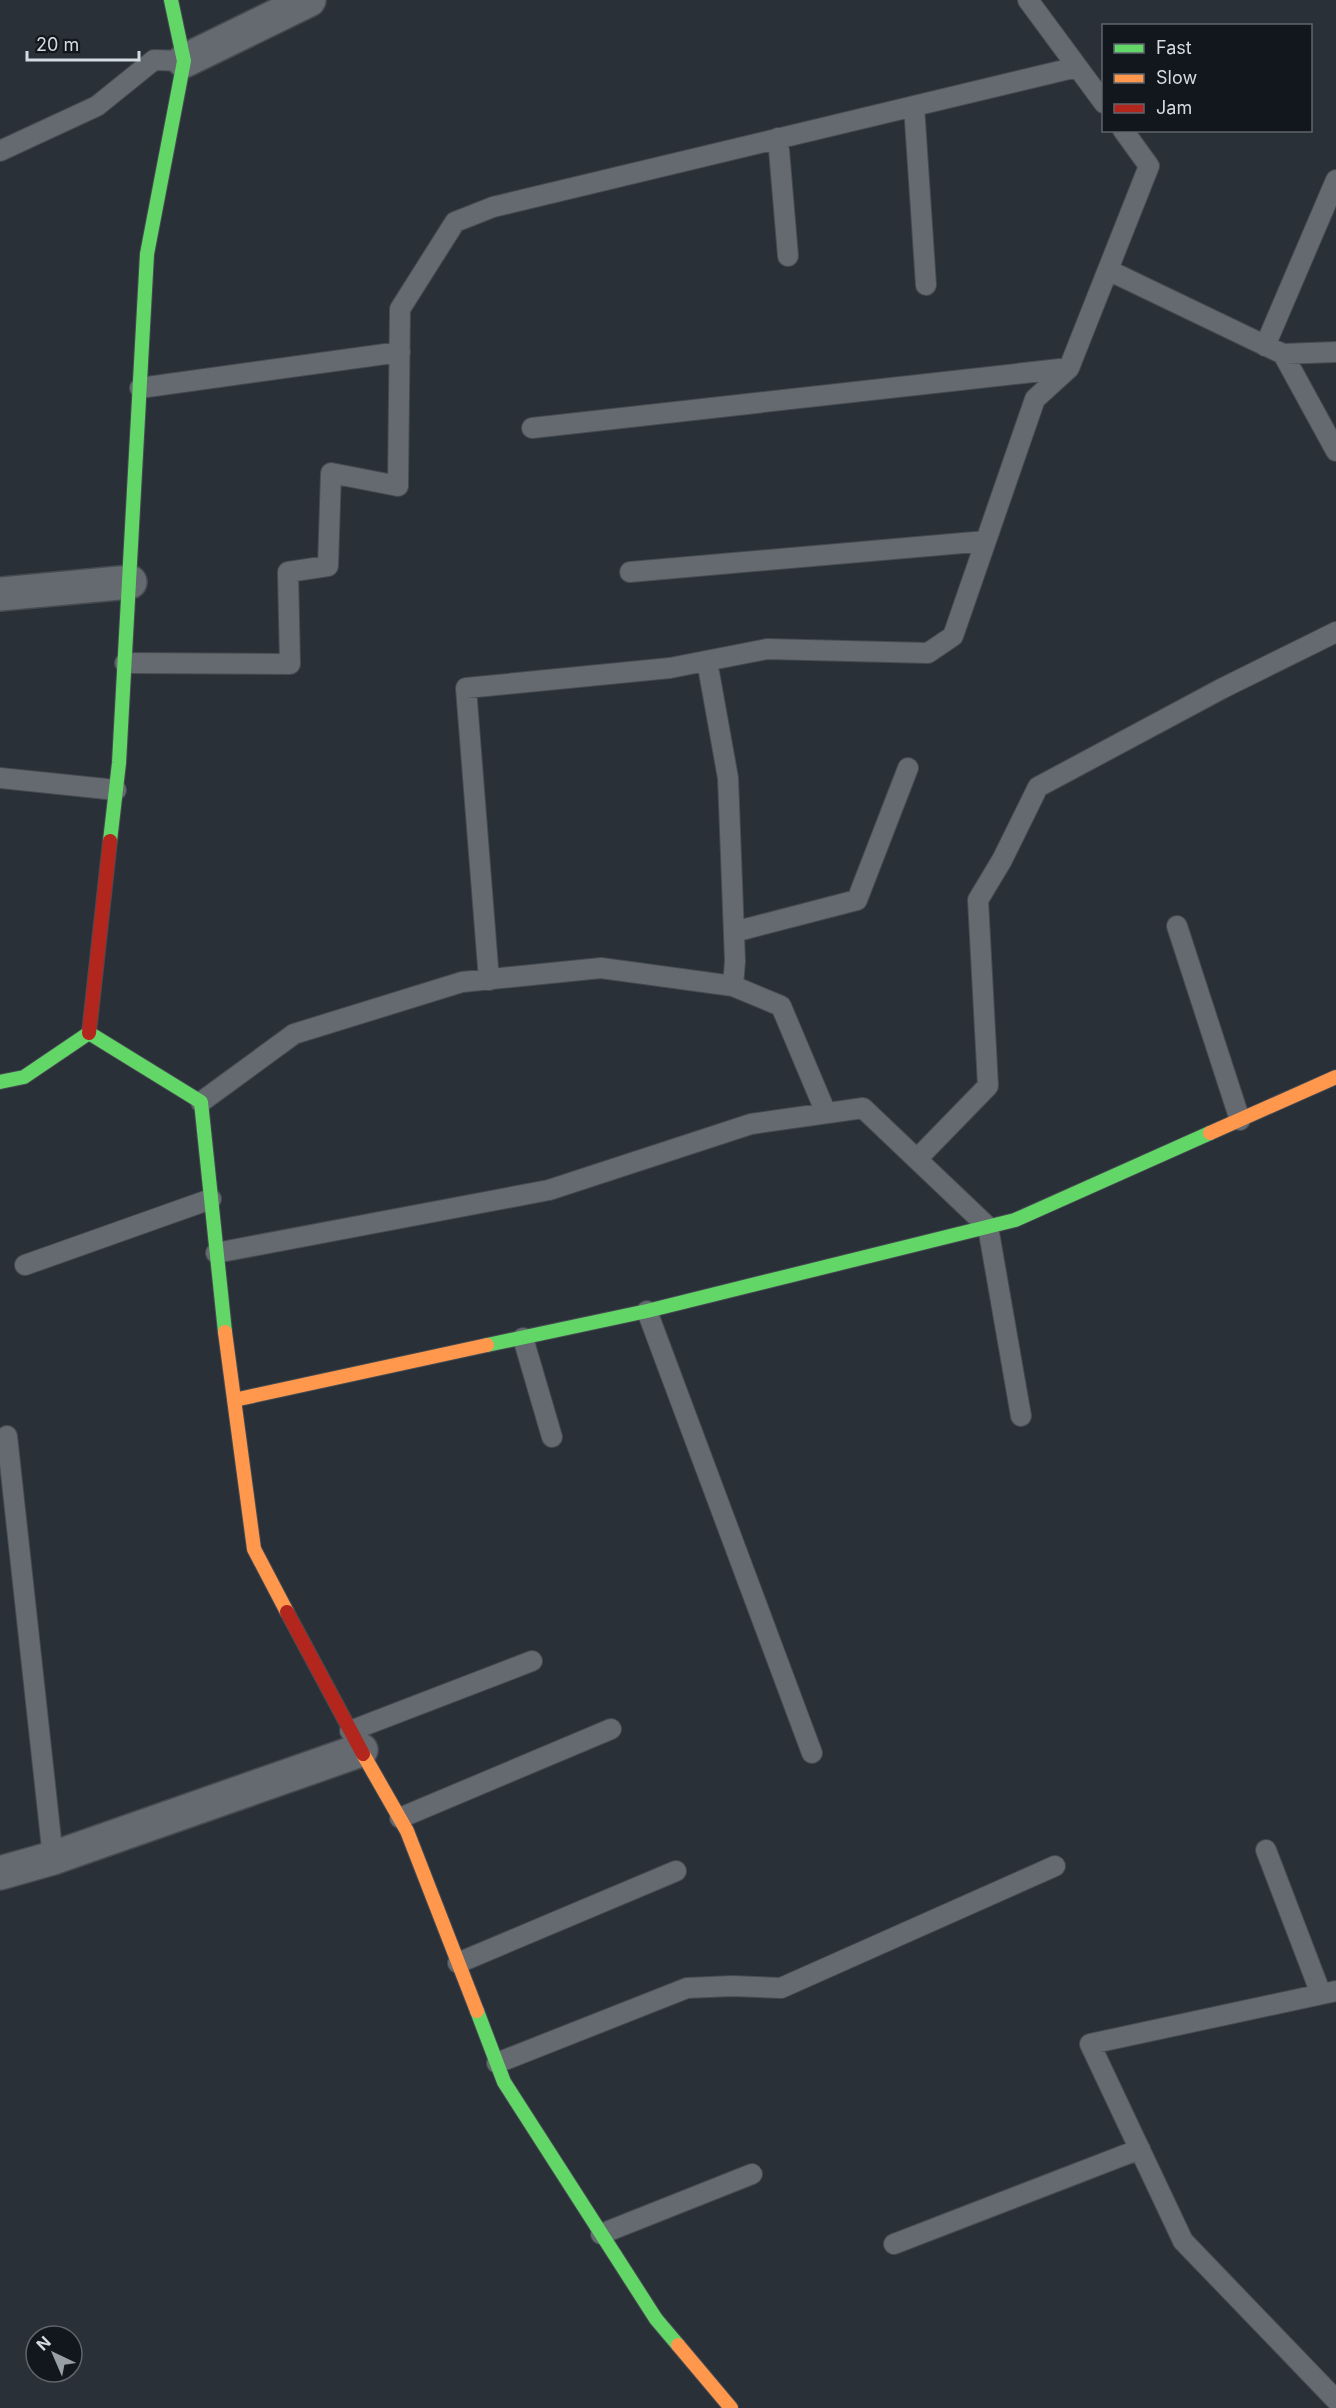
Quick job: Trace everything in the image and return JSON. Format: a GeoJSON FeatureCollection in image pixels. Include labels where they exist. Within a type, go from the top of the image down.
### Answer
{"type":"FeatureCollection","features":[{"type":"Feature","properties":{"kind":"street"},"geometry":{"type":"LineString","coordinates":[[0,1082],[24,1077],[89,1033],[116,790],[130,582],[147,254],[184,61],[171,0]]}},
{"type":"Feature","properties":{"kind":"street"},"geometry":{"type":"LineString","coordinates":[[184,61],[309,0]]}},
{"type":"Feature","properties":{"kind":"street"},"geometry":{"type":"LineString","coordinates":[[0,594],[130,582]]}},
{"type":"Feature","properties":{"kind":"street"},"geometry":{"type":"LineString","coordinates":[[89,1033],[201,1102],[216,1253],[254,1549],[356,1741],[407,1831],[504,2082],[656,2319],[732,2408]]}},
{"type":"Feature","properties":{"kind":"street"},"geometry":{"type":"LineString","coordinates":[[234,1400],[647,1311],[1015,1220],[1336,1077]]}},
{"type":"Feature","properties":{"kind":"street"},"geometry":{"type":"LineString","coordinates":[[0,1873],[53,1858],[356,1741]]}},
{"type":"Feature","properties":{"kind":"lane"},"geometry":{"type":"LineString","coordinates":[[1028,0],[1102,101]]}},
{"type":"Feature","properties":{"kind":"lane"},"geometry":{"type":"LineString","coordinates":[[0,151],[97,106],[153,60],[184,61]]}},
{"type":"Feature","properties":{"kind":"lane"},"geometry":{"type":"LineString","coordinates":[[125,663],[290,664],[288,572],[328,566],[331,473],[398,486],[400,309],[455,222],[494,207],[1077,67]]}},
{"type":"Feature","properties":{"kind":"lane"},"geometry":{"type":"LineString","coordinates":[[914,106],[926,285]]}},
{"type":"Feature","properties":{"kind":"lane"},"geometry":{"type":"LineString","coordinates":[[489,980],[466,688],[670,669],[767,649],[928,653],[953,636],[1035,399],[1069,368],[1149,166],[1124,132]]}},
{"type":"Feature","properties":{"kind":"lane"},"geometry":{"type":"LineString","coordinates":[[778,138],[788,255]]}},
{"type":"Feature","properties":{"kind":"lane"},"geometry":{"type":"LineString","coordinates":[[1274,350],[1336,180]]}},
{"type":"Feature","properties":{"kind":"lane"},"geometry":{"type":"LineString","coordinates":[[1108,270],[1274,350],[1336,352]]}},
{"type":"Feature","properties":{"kind":"lane"},"geometry":{"type":"LineString","coordinates":[[1274,350],[1336,451]]}},
{"type":"Feature","properties":{"kind":"lane"},"geometry":{"type":"LineString","coordinates":[[140,388],[400,352]]}},
{"type":"Feature","properties":{"kind":"lane"},"geometry":{"type":"LineString","coordinates":[[532,428],[1069,368]]}},
{"type":"Feature","properties":{"kind":"lane"},"geometry":{"type":"LineString","coordinates":[[630,572],[986,541]]}},
{"type":"Feature","properties":{"kind":"lane"},"geometry":{"type":"LineString","coordinates":[[917,1159],[988,1086],[978,900],[1002,860],[1038,787],[1223,688],[1336,632]]}},
{"type":"Feature","properties":{"kind":"lane"},"geometry":{"type":"LineString","coordinates":[[707,661],[728,778],[734,932],[733,986]]}},
{"type":"Feature","properties":{"kind":"lane"},"geometry":{"type":"LineString","coordinates":[[734,932],[856,900],[908,768]]}},
{"type":"Feature","properties":{"kind":"lane"},"geometry":{"type":"LineString","coordinates":[[0,778],[116,790]]}},
{"type":"Feature","properties":{"kind":"lane"},"geometry":{"type":"LineString","coordinates":[[1177,926],[1240,1120]]}},
{"type":"Feature","properties":{"kind":"lane"},"geometry":{"type":"LineString","coordinates":[[201,1102],[294,1034],[462,982],[601,968],[733,986],[781,1006],[826,1113]]}},
{"type":"Feature","properties":{"kind":"lane"},"geometry":{"type":"LineString","coordinates":[[216,1253],[549,1190],[751,1124],[863,1108],[988,1227],[1022,1416]]}},
{"type":"Feature","properties":{"kind":"lane"},"geometry":{"type":"LineString","coordinates":[[25,1265],[211,1198]]}},
{"type":"Feature","properties":{"kind":"lane"},"geometry":{"type":"LineString","coordinates":[[647,1311],[812,1753]]}},
{"type":"Feature","properties":{"kind":"lane"},"geometry":{"type":"LineString","coordinates":[[523,1338],[552,1437]]}},
{"type":"Feature","properties":{"kind":"lane"},"geometry":{"type":"LineString","coordinates":[[7,1436],[53,1858]]}},
{"type":"Feature","properties":{"kind":"lane"},"geometry":{"type":"LineString","coordinates":[[356,1741],[532,1661]]}},
{"type":"Feature","properties":{"kind":"lane"},"geometry":{"type":"LineString","coordinates":[[400,1818],[611,1729]]}},
{"type":"Feature","properties":{"kind":"lane"},"geometry":{"type":"LineString","coordinates":[[1266,1850],[1329,1992],[1090,2044],[1184,2241],[1336,2400]]}},
{"type":"Feature","properties":{"kind":"lane"},"geometry":{"type":"LineString","coordinates":[[497,2063],[687,1988],[732,1986],[781,1988],[1056,1866]]}},
{"type":"Feature","properties":{"kind":"lane"},"geometry":{"type":"LineString","coordinates":[[458,1963],[676,1871]]}},
{"type":"Feature","properties":{"kind":"lane"},"geometry":{"type":"LineString","coordinates":[[894,2244],[1140,2149]]}},
{"type":"Feature","properties":{"kind":"lane"},"geometry":{"type":"LineString","coordinates":[[601,2234],[752,2174]]}},
{"type":"Feature","properties":{"kind":"traffic: fast"},"geometry":{"type":"LineString","coordinates":[[110,841],[119,763],[147,254],[184,61],[171,0]]}},
{"type":"Feature","properties":{"kind":"traffic: fast"},"geometry":{"type":"LineString","coordinates":[[0,1082],[24,1077],[89,1033],[201,1102],[225,1332]]}},
{"type":"Feature","properties":{"kind":"traffic: fast"},"geometry":{"type":"LineString","coordinates":[[487,1345],[647,1311],[1015,1220],[1210,1133]]}},
{"type":"Feature","properties":{"kind":"traffic: fast"},"geometry":{"type":"LineString","coordinates":[[477,2011],[504,2082],[656,2319],[678,2345]]}},
{"type":"Feature","properties":{"kind":"traffic: slow"},"geometry":{"type":"LineString","coordinates":[[1210,1133],[1336,1077]]}},
{"type":"Feature","properties":{"kind":"traffic: slow"},"geometry":{"type":"LineString","coordinates":[[225,1332],[254,1549],[287,1612]]}},
{"type":"Feature","properties":{"kind":"traffic: slow"},"geometry":{"type":"LineString","coordinates":[[234,1400],[487,1345]]}},
{"type":"Feature","properties":{"kind":"traffic: slow"},"geometry":{"type":"LineString","coordinates":[[363,1754],[407,1831],[477,2011]]}},
{"type":"Feature","properties":{"kind":"traffic: slow"},"geometry":{"type":"LineString","coordinates":[[678,2345],[731,2408]]}},
{"type":"Feature","properties":{"kind":"traffic: jam"},"geometry":{"type":"LineString","coordinates":[[89,1033],[110,841]]}},
{"type":"Feature","properties":{"kind":"traffic: jam"},"geometry":{"type":"LineString","coordinates":[[287,1612],[363,1754]]}}]}
